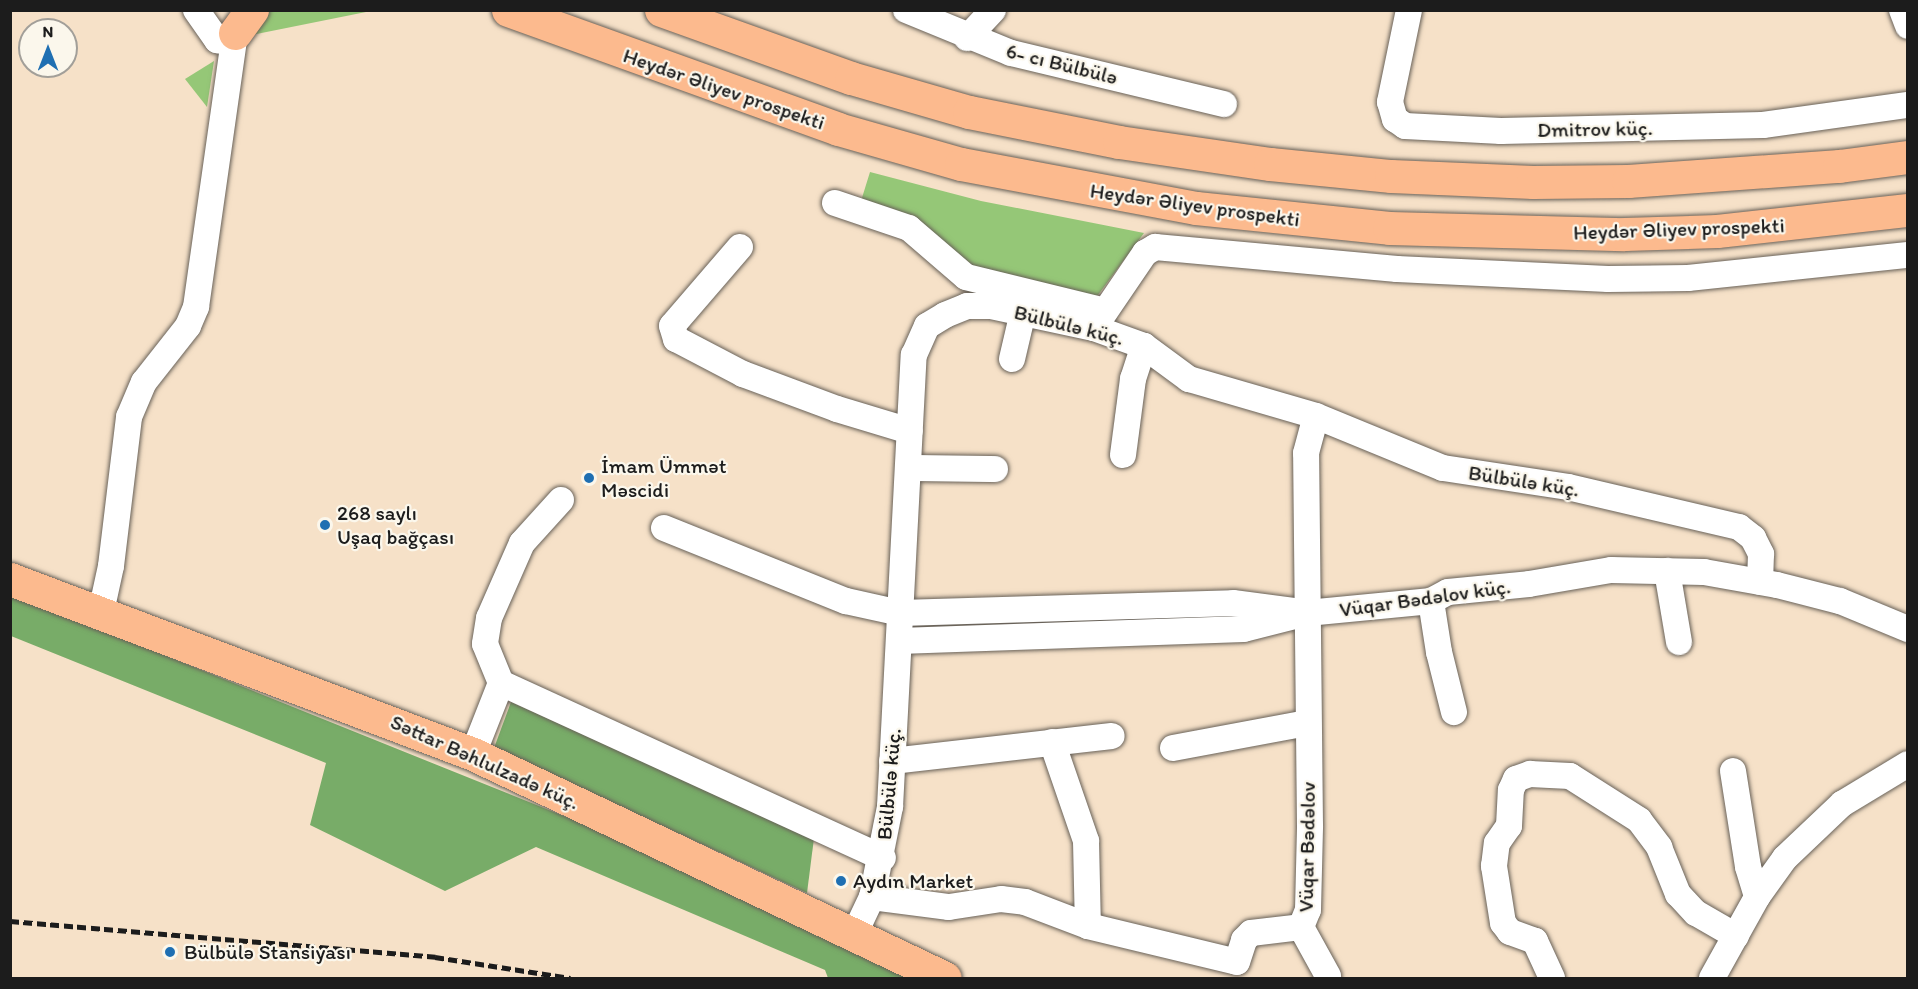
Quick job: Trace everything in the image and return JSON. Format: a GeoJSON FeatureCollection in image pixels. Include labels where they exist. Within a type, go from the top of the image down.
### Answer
{"type":"FeatureCollection","features":[{"type":"Feature","properties":{"kind":"main road","name":"Heydər Əliyev prospekti"},"geometry":{"type":"LineString","coordinates":[[508,10],[849,132],[962,164],[1196,208],[1389,228],[1613,234],[1717,231],[1908,210]]}},
{"type":"Feature","properties":{"kind":"main road"},"geometry":{"type":"LineString","coordinates":[[661,10],[851,78],[969,112],[1119,142],[1270,164],[1391,176],[1592,182],[1722,176],[1908,157]]}},
{"type":"Feature","properties":{"kind":"main road","name":"Səttar Bəhlulzadə küç."},"geometry":{"type":"LineString","coordinates":[[10,579],[473,754],[945,978]]}},
{"type":"Feature","properties":{"kind":"street"},"geometry":{"type":"LineString","coordinates":[[196,10],[217,40],[239,24]]}},
{"type":"Feature","properties":{"kind":"street","name":"6- cı Bülbülə"},"geometry":{"type":"LineString","coordinates":[[906,10],[967,38],[1011,53],[1224,104]]}},
{"type":"Feature","properties":{"kind":"street"},"geometry":{"type":"LineString","coordinates":[[967,38],[993,10]]}},
{"type":"Feature","properties":{"kind":"street","name":"Dmitrov küç."},"geometry":{"type":"LineString","coordinates":[[1409,10],[1390,102],[1395,119],[1405,126],[1501,131],[1763,125],[1908,105]]}},
{"type":"Feature","properties":{"kind":"street"},"geometry":{"type":"LineString","coordinates":[[1902,10],[1908,26]]}},
{"type":"Feature","properties":{"kind":"street"},"geometry":{"type":"LineString","coordinates":[[101,612],[111,566],[129,417],[144,382],[188,326],[196,307],[239,24]]}},
{"type":"Feature","properties":{"kind":"street"},"geometry":{"type":"LineString","coordinates":[[835,203],[909,228],[966,277],[1100,320],[1145,253],[1155,247],[1397,270],[1608,279],[1688,278],[1908,255]]}},
{"type":"Feature","properties":{"kind":"street"},"geometry":{"type":"LineString","coordinates":[[740,248],[672,326],[676,339],[743,374],[837,410],[910,431]]}},
{"type":"Feature","properties":{"kind":"street","name":"Bülbülə küç."},"geometry":{"type":"LineString","coordinates":[[854,935],[872,897],[882,858],[892,761],[914,355],[927,326],[967,306],[1100,320],[1144,346],[1189,379],[1316,416],[1443,468],[1568,487],[1739,527],[1754,538],[1761,554],[1760,582]]}},
{"type":"Feature","properties":{"kind":"street"},"geometry":{"type":"LineString","coordinates":[[1012,359],[1023,312]]}},
{"type":"Feature","properties":{"kind":"street"},"geometry":{"type":"LineString","coordinates":[[1123,455],[1133,379],[1144,346]]}},
{"type":"Feature","properties":{"kind":"street","name":"Vüqar Bədəlov"},"geometry":{"type":"LineString","coordinates":[[872,897],[949,907],[1001,899],[1025,902],[1088,926],[1234,970],[1244,940],[1251,933],[1301,927],[1308,910],[1306,453],[1316,416]]}},
{"type":"Feature","properties":{"kind":"street"},"geometry":{"type":"LineString","coordinates":[[909,468],[995,469]]}},
{"type":"Feature","properties":{"kind":"street"},"geometry":{"type":"LineString","coordinates":[[561,500],[522,543],[489,618],[485,644],[501,683],[882,858]]}},
{"type":"Feature","properties":{"kind":"street"},"geometry":{"type":"LineString","coordinates":[[664,528],[846,601],[900,613],[1233,603],[1307,613]]}},
{"type":"Feature","properties":{"kind":"street"},"geometry":{"type":"LineString","coordinates":[[1667,571],[1679,642]]}},
{"type":"Feature","properties":{"kind":"street","name":"Vüqar Bədəlov küç."},"geometry":{"type":"LineString","coordinates":[[899,641],[1244,629],[1307,613],[1431,601],[1448,592],[1529,584],[1586,572],[1667,571],[1760,582],[1840,601],[1908,629]]}},
{"type":"Feature","properties":{"kind":"street"},"geometry":{"type":"LineString","coordinates":[[1431,601],[1438,652],[1454,712]]}},
{"type":"Feature","properties":{"kind":"street"},"geometry":{"type":"LineString","coordinates":[[473,754],[501,683]]}},
{"type":"Feature","properties":{"kind":"street"},"geometry":{"type":"LineString","coordinates":[[1173,748],[1306,723]]}},
{"type":"Feature","properties":{"kind":"street"},"geometry":{"type":"LineString","coordinates":[[892,761],[1112,736]]}},
{"type":"Feature","properties":{"kind":"street"},"geometry":{"type":"LineString","coordinates":[[1052,742],[1086,841],[1088,926]]}},
{"type":"Feature","properties":{"kind":"street"},"geometry":{"type":"LineString","coordinates":[[1712,978],[1757,897],[1806,835],[1850,798],[1908,764]]}},
{"type":"Feature","properties":{"kind":"street"},"geometry":{"type":"LineString","coordinates":[[1733,771],[1748,867],[1757,897]]}},
{"type":"Feature","properties":{"kind":"street"},"geometry":{"type":"LineString","coordinates":[[1552,978],[1535,941],[1510,932],[1503,923],[1494,866],[1497,843],[1509,826],[1511,790],[1516,778],[1530,774],[1570,776],[1639,820],[1659,847],[1678,894],[1696,913],[1736,936]]}},
{"type":"Feature","properties":{"kind":"street"},"geometry":{"type":"LineString","coordinates":[[1301,927],[1328,976]]}},
{"type":"Feature","properties":{"kind":"green space"},"geometry":{"type":"Polygon","coordinates":[[[269,11],[371,11],[252,35],[269,11]]]}},
{"type":"Feature","properties":{"kind":"green space"},"geometry":{"type":"Polygon","coordinates":[[[214,61],[207,107],[185,79],[214,61]]]}},
{"type":"Feature","properties":{"kind":"green space"},"geometry":{"type":"Polygon","coordinates":[[[870,172],[981,201],[1144,233],[1098,295],[1082,300],[964,269],[861,201],[870,172]]]}},
{"type":"Feature","properties":{"kind":"green space"},"geometry":{"type":"Polygon","coordinates":[[[10,593],[611,835],[909,978],[828,978],[825,970],[536,847],[445,891],[310,825],[326,763],[11,636],[10,593]]]}},
{"type":"Feature","properties":{"kind":"green space"},"geometry":{"type":"Polygon","coordinates":[[[511,702],[814,838],[807,893],[494,748],[511,702]]]}},
{"type":"Feature","properties":{"kind":"railway"},"geometry":{"type":"LineString","coordinates":[[10,921],[435,957],[570,978]]}},
{"type":"Feature","properties":{"kind":"place","name":"İmam Ümmət Məscidi"},"geometry":{"type":"Point","coordinates":[589,478]}},
{"type":"Feature","properties":{"kind":"place","name":"268 saylı Uşaq bağçası"},"geometry":{"type":"Point","coordinates":[325,525]}},
{"type":"Feature","properties":{"kind":"place","name":"Aydın Market"},"geometry":{"type":"Point","coordinates":[841,881]}},
{"type":"Feature","properties":{"kind":"place","name":"Bülbülə Stansiyası"},"geometry":{"type":"Point","coordinates":[170,952]}}]}
